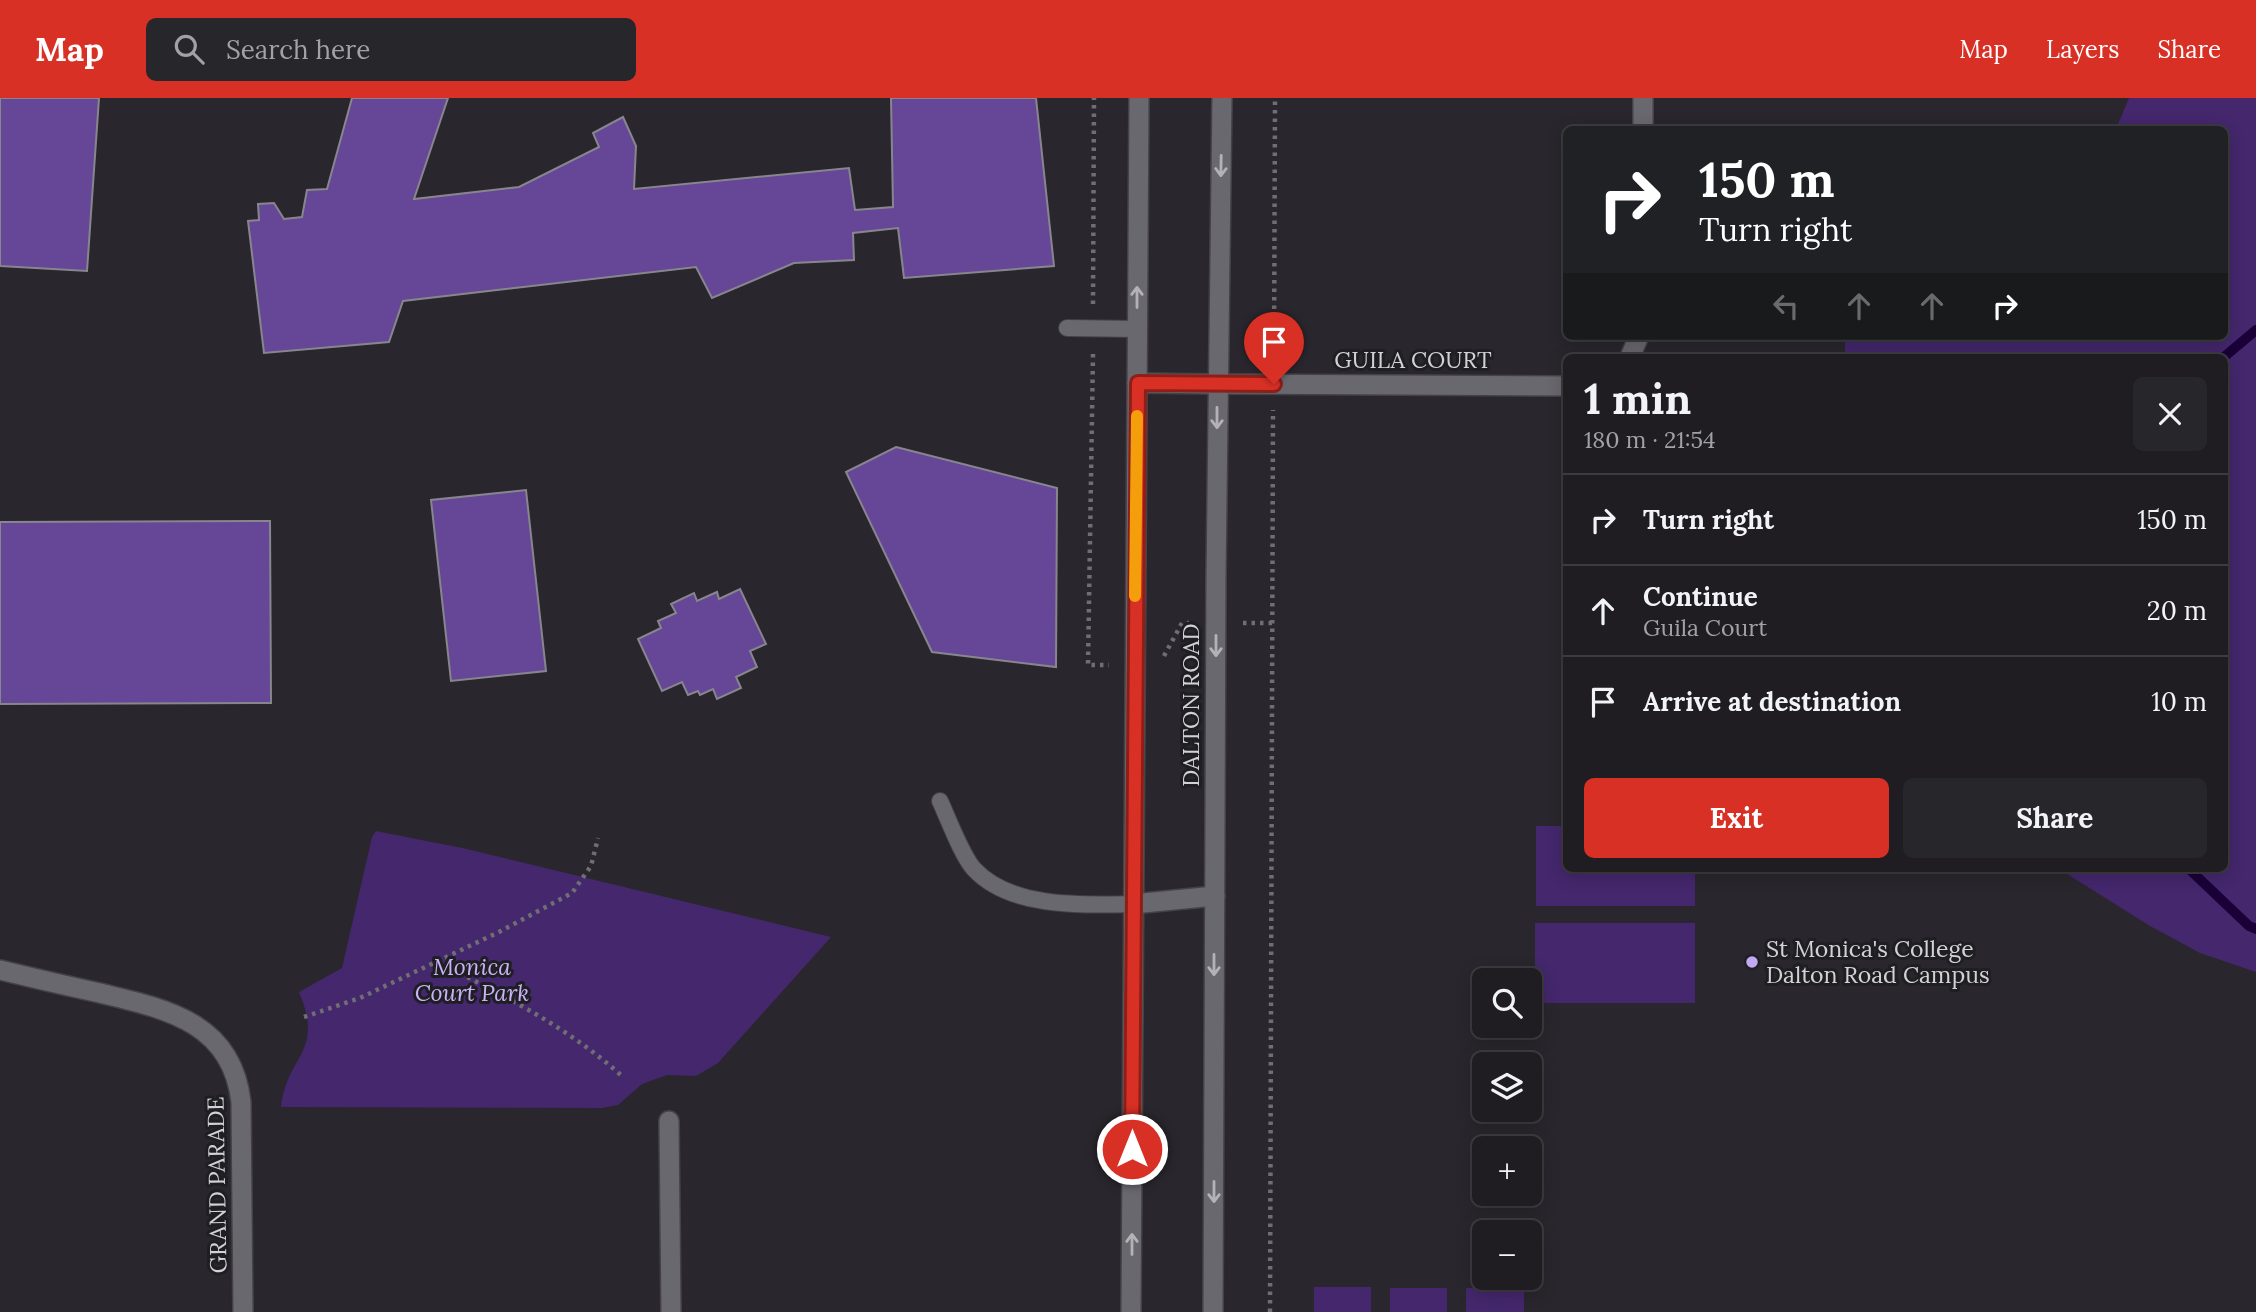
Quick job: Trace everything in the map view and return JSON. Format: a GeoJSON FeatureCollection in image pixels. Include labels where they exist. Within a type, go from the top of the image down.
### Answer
{"type":"FeatureCollection","features":[{"type":"Feature","properties":{"kind":"main road"},"geometry":{"type":"LineString","coordinates":[[1131,1312],[1139,98]]}},
{"type":"Feature","properties":{"kind":"main road","name":"DALTON ROAD"},"geometry":{"type":"LineString","coordinates":[[1213,1312],[1222,98]]}},
{"type":"Feature","properties":{"kind":"main road"},"geometry":{"type":"LineString","coordinates":[[1643,98],[1643,126]]}},
{"type":"Feature","properties":{"kind":"main road","name":"GUILA COURT"},"geometry":{"type":"LineString","coordinates":[[1138,383],[1563,386]]}},
{"type":"Feature","properties":{"kind":"main road"},"geometry":{"type":"LineString","coordinates":[[1133,904],[1215,896]]}},
{"type":"Feature","properties":{"kind":"main road","name":"GRAND PARADE"},"geometry":{"type":"LineString","coordinates":[[0,970],[159,1007],[200,1028],[214,1039],[226,1056],[239,1085],[242,1102],[243,1312]]}},
{"type":"Feature","properties":{"kind":"main road"},"geometry":{"type":"LineString","coordinates":[[669,1121],[671,1312]]}},
{"type":"Feature","properties":{"kind":"lane"},"geometry":{"type":"LineString","coordinates":[[1067,328],[1137,329]]}},
{"type":"Feature","properties":{"kind":"lane"},"geometry":{"type":"LineString","coordinates":[[940,801],[972,867],[990,883],[1014,893],[1066,905],[1133,904]]}},
{"type":"Feature","properties":{"kind":"path"},"geometry":{"type":"LineString","coordinates":[[1094,98],[1088,665],[1135,664]]}},
{"type":"Feature","properties":{"kind":"path"},"geometry":{"type":"LineString","coordinates":[[1270,1312],[1275,98]]}},
{"type":"Feature","properties":{"kind":"path"},"geometry":{"type":"LineString","coordinates":[[304,1017],[360,998],[572,893],[591,866],[598,838]]}},
{"type":"Feature","properties":{"kind":"path"},"geometry":{"type":"LineString","coordinates":[[437,962],[521,1004],[559,1028],[623,1077]]}},
{"type":"Feature","properties":{"kind":"green space"},"geometry":{"type":"Polygon","coordinates":[[[2129,98],[2256,98],[2256,972],[2200,953],[2150,926],[2064,872],[2228,872],[2228,354],[1845,354],[1845,340],[2228,340],[2228,126],[2117,126],[2129,98]]]}},
{"type":"Feature","properties":{"kind":"green space"},"geometry":{"type":"Polygon","coordinates":[[[1536,826],[1563,826],[1563,872],[1695,872],[1695,906],[1536,906],[1536,826]]]}},
{"type":"Feature","properties":{"kind":"green space","name":"Monica Court Park"},"geometry":{"type":"Polygon","coordinates":[[[376,831],[467,849],[831,937],[718,1063],[696,1076],[667,1075],[642,1084],[618,1105],[602,1108],[281,1107],[290,1075],[306,1041],[306,1012],[299,992],[342,968],[372,837],[376,831]]]}},
{"type":"Feature","properties":{"kind":"green space"},"geometry":{"type":"Polygon","coordinates":[[[1535,923],[1695,923],[1695,1003],[1542,1003],[1542,968],[1535,968],[1535,923]]]}},
{"type":"Feature","properties":{"kind":"green space"},"geometry":{"type":"Polygon","coordinates":[[[1314,1287],[1371,1287],[1371,1312],[1314,1312],[1314,1287]]]}},
{"type":"Feature","properties":{"kind":"green space"},"geometry":{"type":"Polygon","coordinates":[[[1390,1288],[1447,1288],[1447,1312],[1390,1312],[1390,1288]]]}},
{"type":"Feature","properties":{"kind":"green space"},"geometry":{"type":"Polygon","coordinates":[[[1466,1288],[1524,1290],[1524,1312],[1466,1312],[1466,1288]]]}},
{"type":"Feature","properties":{"kind":"building"},"geometry":{"type":"Polygon","coordinates":[[[0,98],[99,98],[87,271],[0,266],[0,98]]]}},
{"type":"Feature","properties":{"kind":"building"},"geometry":{"type":"Polygon","coordinates":[[[352,98],[448,98],[414,199],[519,187],[599,147],[593,133],[623,117],[636,146],[634,189],[849,168],[855,210],[893,207],[891,98],[1036,98],[1054,266],[904,278],[898,228],[853,233],[854,260],[794,263],[712,298],[696,267],[403,301],[389,342],[264,353],[248,221],[259,220],[258,204],[274,203],[284,219],[302,217],[307,190],[327,189],[352,98]]]}},
{"type":"Feature","properties":{"kind":"building"},"geometry":{"type":"Polygon","coordinates":[[[896,447],[1057,488],[1056,667],[932,652],[846,472],[896,447]]]}},
{"type":"Feature","properties":{"kind":"building"},"geometry":{"type":"Polygon","coordinates":[[[526,490],[546,671],[451,681],[431,500],[526,490]]]}},
{"type":"Feature","properties":{"kind":"building"},"geometry":{"type":"Polygon","coordinates":[[[270,521],[271,703],[0,704],[0,522],[270,521]]]}},
{"type":"Feature","properties":{"kind":"building"},"geometry":{"type":"Polygon","coordinates":[[[740,589],[766,644],[750,651],[757,667],[736,677],[741,688],[717,699],[713,689],[700,695],[698,691],[688,695],[682,682],[662,691],[638,639],[661,628],[658,621],[676,613],[671,604],[694,593],[697,601],[717,592],[719,599],[740,589]]]}},
{"type":"Feature","properties":{"kind":"waterway"},"geometry":{"type":"LineString","coordinates":[[2228,354],[2256,330]]}},
{"type":"Feature","properties":{"kind":"waterway"},"geometry":{"type":"LineString","coordinates":[[2192,872],[2249,926],[2256,929]]}},
{"type":"Feature","properties":{"kind":"slow traffic"},"geometry":{"type":"LineString","coordinates":[[1135,596],[1137,416]]}},
{"type":"Feature","properties":{"kind":"place","name":"St Monica's College Dalton Road Campus"},"geometry":{"type":"Point","coordinates":[1752,962]}},
{"type":"Feature","properties":{"kind":"route"},"geometry":{"type":"LineString","coordinates":[[1132,1149],[1138,383],[1274,384]]}}]}
